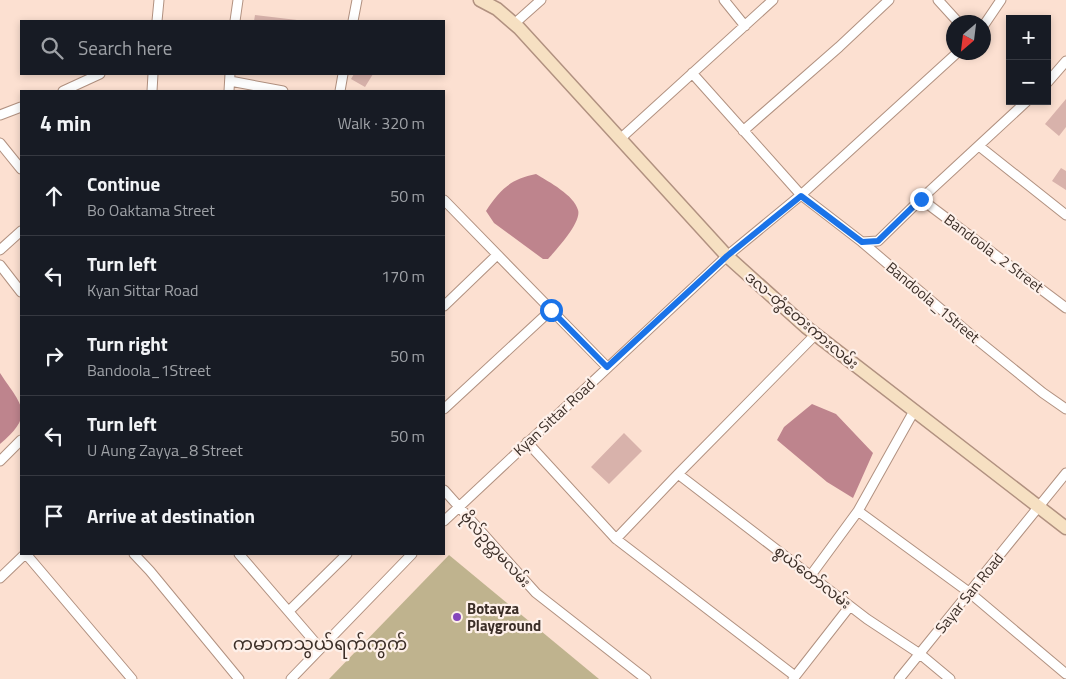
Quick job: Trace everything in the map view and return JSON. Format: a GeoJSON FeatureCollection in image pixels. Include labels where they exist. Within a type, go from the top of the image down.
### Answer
{"type":"FeatureCollection","features":[{"type":"Feature","properties":{"kind":"main road","name":"ဒလ-တွံတေးကားလမ်း"},"geometry":{"type":"LineString","coordinates":[[480,0],[497,9],[514,24],[727,256],[815,334],[1066,528]]}},
{"type":"Feature","properties":{"kind":"street"},"geometry":{"type":"LineString","coordinates":[[157,20],[159,0]]}},
{"type":"Feature","properties":{"kind":"street"},"geometry":{"type":"LineString","coordinates":[[236,20],[238,0]]}},
{"type":"Feature","properties":{"kind":"street"},"geometry":{"type":"LineString","coordinates":[[353,20],[357,0]]}},
{"type":"Feature","properties":{"kind":"street"},"geometry":{"type":"LineString","coordinates":[[514,24],[540,0]]}},
{"type":"Feature","properties":{"kind":"street"},"geometry":{"type":"LineString","coordinates":[[724,0],[745,26]]}},
{"type":"Feature","properties":{"kind":"street"},"geometry":{"type":"LineString","coordinates":[[620,139],[773,0]]}},
{"type":"Feature","properties":{"kind":"street"},"geometry":{"type":"LineString","coordinates":[[743,131],[839,47],[889,0]]}},
{"type":"Feature","properties":{"kind":"street"},"geometry":{"type":"LineString","coordinates":[[938,0],[952,15]]}},
{"type":"Feature","properties":{"kind":"street"},"geometry":{"type":"LineString","coordinates":[[991,15],[1001,0]]}},
{"type":"Feature","properties":{"kind":"street","name":"Kyan Sittar Road"},"geometry":{"type":"LineString","coordinates":[[445,520],[727,256],[801,196],[949,60]]}},
{"type":"Feature","properties":{"kind":"street"},"geometry":{"type":"LineString","coordinates":[[1051,78],[1066,61]]}},
{"type":"Feature","properties":{"kind":"street","name":"Bandoola_1Street"},"geometry":{"type":"LineString","coordinates":[[692,74],[801,196],[862,242],[970,334],[1043,393],[1066,409]]}},
{"type":"Feature","properties":{"kind":"street"},"geometry":{"type":"LineString","coordinates":[[76,89],[98,75]]}},
{"type":"Feature","properties":{"kind":"street"},"geometry":{"type":"LineString","coordinates":[[152,90],[153,75]]}},
{"type":"Feature","properties":{"kind":"street"},"geometry":{"type":"LineString","coordinates":[[340,90],[343,75]]}},
{"type":"Feature","properties":{"kind":"street"},"geometry":{"type":"LineString","coordinates":[[229,90],[230,77],[279,90]]}},
{"type":"Feature","properties":{"kind":"street"},"geometry":{"type":"LineString","coordinates":[[862,242],[878,241],[1023,105]]}},
{"type":"Feature","properties":{"kind":"street"},"geometry":{"type":"LineString","coordinates":[[0,115],[20,107]]}},
{"type":"Feature","properties":{"kind":"street"},"geometry":{"type":"LineString","coordinates":[[0,144],[20,168]]}},
{"type":"Feature","properties":{"kind":"street"},"geometry":{"type":"LineString","coordinates":[[979,146],[1066,215]]}},
{"type":"Feature","properties":{"kind":"street","name":"Bandoola_2 Street"},"geometry":{"type":"LineString","coordinates":[[921,199],[1066,308]]}},
{"type":"Feature","properties":{"kind":"street"},"geometry":{"type":"LineString","coordinates":[[445,201],[607,367]]}},
{"type":"Feature","properties":{"kind":"street"},"geometry":{"type":"LineString","coordinates":[[0,250],[20,232]]}},
{"type":"Feature","properties":{"kind":"street"},"geometry":{"type":"LineString","coordinates":[[445,305],[497,255]]}},
{"type":"Feature","properties":{"kind":"street"},"geometry":{"type":"LineString","coordinates":[[0,264],[20,291]]}},
{"type":"Feature","properties":{"kind":"street"},"geometry":{"type":"LineString","coordinates":[[445,408],[551,310]]}},
{"type":"Feature","properties":{"kind":"street"},"geometry":{"type":"LineString","coordinates":[[616,540],[815,334]]}},
{"type":"Feature","properties":{"kind":"street"},"geometry":{"type":"LineString","coordinates":[[810,575],[858,511],[914,411]]}},
{"type":"Feature","properties":{"kind":"street"},"geometry":{"type":"LineString","coordinates":[[0,461],[20,441]]}},
{"type":"Feature","properties":{"kind":"street"},"geometry":{"type":"LineString","coordinates":[[527,442],[616,540],[794,677],[850,606]]}},
{"type":"Feature","properties":{"kind":"street","name":"Sayar San Road"},"geometry":{"type":"LineString","coordinates":[[899,679],[1066,473]]}},
{"type":"Feature","properties":{"kind":"street","name":"စွယ်တော်လမ်း"},"geometry":{"type":"LineString","coordinates":[[678,474],[850,606],[920,654],[950,679]]}},
{"type":"Feature","properties":{"kind":"street","name":"ဗိုလ်ဥတ္တမလမ်း"},"geometry":{"type":"LineString","coordinates":[[445,491],[536,593],[646,679]]}},
{"type":"Feature","properties":{"kind":"street"},"geometry":{"type":"LineString","coordinates":[[858,511],[970,593],[1066,674]]}},
{"type":"Feature","properties":{"kind":"street"},"geometry":{"type":"LineString","coordinates":[[0,578],[24,555]]}},
{"type":"Feature","properties":{"kind":"street"},"geometry":{"type":"LineString","coordinates":[[26,555],[132,679]]}},
{"type":"Feature","properties":{"kind":"street"},"geometry":{"type":"LineString","coordinates":[[135,555],[239,679]]}},
{"type":"Feature","properties":{"kind":"street"},"geometry":{"type":"LineString","coordinates":[[242,555],[320,648]]}},
{"type":"Feature","properties":{"kind":"street"},"geometry":{"type":"LineString","coordinates":[[289,611],[345,555]]}},
{"type":"Feature","properties":{"kind":"street"},"geometry":{"type":"LineString","coordinates":[[291,679],[411,555]]}},
{"type":"Feature","properties":{"kind":"shaded area"},"geometry":{"type":"Polygon","coordinates":[[[536,174],[572,199],[578,210],[576,221],[572,228],[548,259],[543,259],[494,223],[486,211],[507,186],[527,176],[536,174]]]}},
{"type":"Feature","properties":{"kind":"shaded area"},"geometry":{"type":"Polygon","coordinates":[[[0,373],[19,402],[20,420],[11,434],[0,444],[0,373]]]}},
{"type":"Feature","properties":{"kind":"shaded area"},"geometry":{"type":"Polygon","coordinates":[[[812,404],[836,414],[873,453],[853,498],[827,482],[777,440],[784,427],[812,404]]]}},
{"type":"Feature","properties":{"kind":"shaded area","name":"Botayza Playground"},"geometry":{"type":"Polygon","coordinates":[[[449,555],[599,679],[329,679],[449,555]]]}},
{"type":"Feature","properties":{"kind":"building"},"geometry":{"type":"Polygon","coordinates":[[[255,15],[297,20],[254,20],[255,15]]]}},
{"type":"Feature","properties":{"kind":"building"},"geometry":{"type":"Polygon","coordinates":[[[353,75],[372,75],[365,87],[351,79],[353,75]]]}},
{"type":"Feature","properties":{"kind":"building"},"geometry":{"type":"Polygon","coordinates":[[[1066,99],[1066,127],[1059,136],[1045,124],[1066,99]]]}},
{"type":"Feature","properties":{"kind":"building"},"geometry":{"type":"Polygon","coordinates":[[[1061,168],[1066,171],[1066,190],[1052,181],[1061,168]]]}},
{"type":"Feature","properties":{"kind":"building"},"geometry":{"type":"Polygon","coordinates":[[[624,433],[642,451],[609,484],[591,467],[624,433]]]}},
{"type":"Feature","properties":{"kind":"place","name":"Botayza Playground"},"geometry":{"type":"Point","coordinates":[457,617]}},
{"type":"Feature","properties":{"kind":"district","name":"ကမာကသွယ်ရက်ကွက်"},"geometry":{"type":"Point","coordinates":[320,643]}},
{"type":"Feature","properties":{"kind":"route"},"geometry":{"type":"LineString","coordinates":[[551,310],[607,367],[727,256],[801,196],[862,242],[878,241],[921,199]]}}]}
